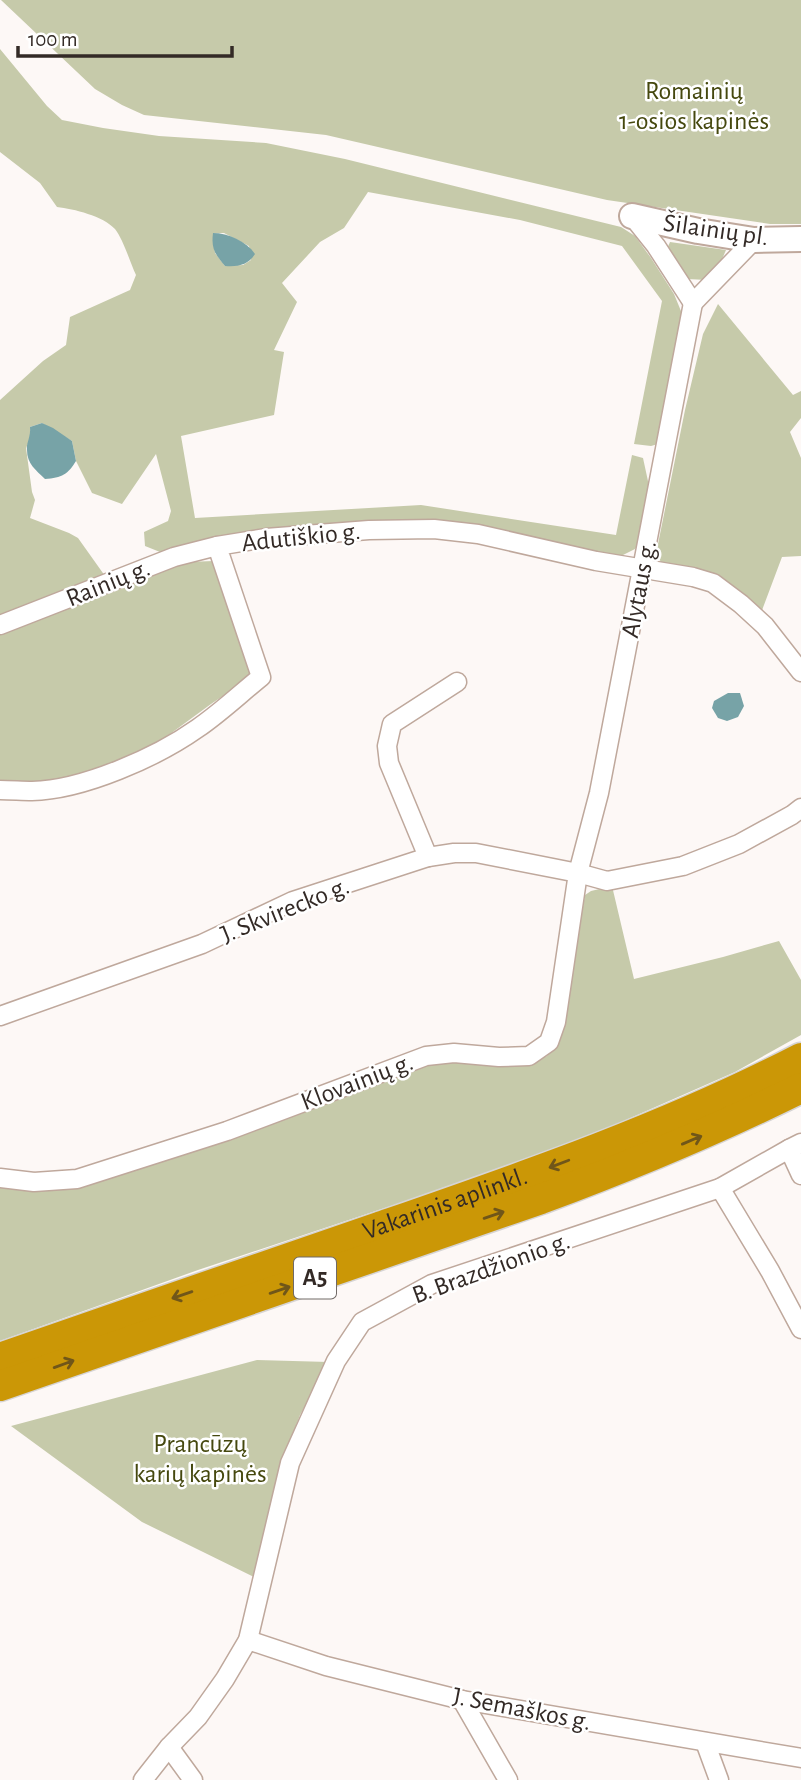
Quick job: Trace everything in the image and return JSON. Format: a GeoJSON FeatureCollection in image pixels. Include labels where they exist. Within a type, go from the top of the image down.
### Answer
{"type":"FeatureCollection","features":[{"type":"Feature","properties":{"kind":"highway","name":"Vakarinis aplinkl."},"geometry":{"type":"LineString","coordinates":[[0,1358],[533,1174],[797,1065]]}},
{"type":"Feature","properties":{"kind":"highway","name":"Vakarinis aplinkl."},"geometry":{"type":"LineString","coordinates":[[0,1386],[629,1166],[707,1133],[797,1065]]}},
{"type":"Feature","properties":{"kind":"street","name":"Šilainių pl."},"geometry":{"type":"LineString","coordinates":[[632,216],[754,240],[801,239]]}},
{"type":"Feature","properties":{"kind":"street"},"geometry":{"type":"LineString","coordinates":[[632,216],[656,246],[693,303],[754,240]]}},
{"type":"Feature","properties":{"kind":"street","name":"Alytaus g."},"geometry":{"type":"LineString","coordinates":[[578,873],[599,793],[693,303]]}},
{"type":"Feature","properties":{"kind":"street","name":"Adutiškio g."},"geometry":{"type":"LineString","coordinates":[[0,790],[34,791],[68,787],[115,771],[151,755],[198,728],[261,677],[217,546],[266,538],[356,531],[433,530],[478,534],[596,561],[693,577],[713,583],[725,591],[765,626],[801,672]]}},
{"type":"Feature","properties":{"kind":"street","name":"Rainių g."},"geometry":{"type":"LineString","coordinates":[[0,625],[174,557],[217,546]]}},
{"type":"Feature","properties":{"kind":"street"},"geometry":{"type":"LineString","coordinates":[[428,858],[389,763],[387,746],[392,724],[457,682]]}},
{"type":"Feature","properties":{"kind":"street","name":"J. Skvirecko g."},"geometry":{"type":"LineString","coordinates":[[0,1016],[202,944],[293,901],[428,858],[454,853],[476,853],[607,881],[683,866],[739,844],[801,808]]}},
{"type":"Feature","properties":{"kind":"street","name":"Klovainių g."},"geometry":{"type":"LineString","coordinates":[[0,1178],[34,1181],[77,1179],[227,1131],[426,1056],[454,1053],[499,1057],[528,1056],[549,1042],[556,1022],[578,873]]}},
{"type":"Feature","properties":{"kind":"street"},"geometry":{"type":"LineString","coordinates":[[795,1146],[801,1175]]}},
{"type":"Feature","properties":{"kind":"street","name":"B. Brazdžionio g."},"geometry":{"type":"LineString","coordinates":[[143,1780],[169,1746],[198,1717],[248,1640],[290,1463],[336,1361],[362,1322],[432,1284],[720,1188],[795,1146]]}},
{"type":"Feature","properties":{"kind":"street"},"geometry":{"type":"LineString","coordinates":[[720,1188],[801,1329]]}},
{"type":"Feature","properties":{"kind":"street","name":"J. Semaškos g."},"geometry":{"type":"LineString","coordinates":[[248,1640],[326,1666],[462,1700],[801,1758]]}},
{"type":"Feature","properties":{"kind":"street"},"geometry":{"type":"LineString","coordinates":[[462,1700],[508,1780]]}},
{"type":"Feature","properties":{"kind":"street"},"geometry":{"type":"LineString","coordinates":[[705,1742],[719,1780]]}},
{"type":"Feature","properties":{"kind":"street"},"geometry":{"type":"LineString","coordinates":[[169,1746],[193,1780]]}},
{"type":"Feature","properties":{"kind":"green space","name":"Romainių 1-osios kapinės"},"geometry":{"type":"Polygon","coordinates":[[[1,0],[801,0],[801,224],[770,224],[607,200],[326,135],[144,115],[95,89],[1,0]]]}},
{"type":"Feature","properties":{"kind":"green space"},"geometry":{"type":"Polygon","coordinates":[[[0,49],[62,120],[159,136],[266,143],[345,159],[621,227],[635,236],[651,258],[674,294],[683,316],[658,444],[634,444],[662,301],[622,246],[520,220],[368,192],[344,228],[320,242],[282,283],[297,302],[274,350],[284,352],[274,415],[181,436],[195,518],[421,505],[616,535],[632,455],[643,458],[651,495],[642,539],[635,549],[619,557],[470,526],[265,530],[160,552],[145,546],[144,532],[168,521],[171,511],[156,454],[122,504],[92,493],[76,461],[72,441],[42,423],[30,427],[31,437],[26,448],[35,500],[30,518],[78,538],[110,583],[159,563],[214,561],[252,668],[251,677],[155,745],[83,774],[37,785],[0,783],[0,400],[43,361],[66,345],[70,317],[130,290],[136,275],[124,245],[110,224],[80,211],[57,207],[40,183],[0,152],[0,49]],[[213,233],[215,253],[225,266],[243,265],[251,260],[249,246],[224,233],[213,233]]]}},
{"type":"Feature","properties":{"kind":"green space"},"geometry":{"type":"Polygon","coordinates":[[[670,242],[726,250],[714,278],[687,279],[667,249],[670,242]]]}},
{"type":"Feature","properties":{"kind":"green space"},"geometry":{"type":"Polygon","coordinates":[[[718,304],[793,395],[801,391],[801,418],[790,432],[801,458],[801,556],[782,557],[761,613],[676,567],[661,562],[656,554],[703,334],[718,304]]]}},
{"type":"Feature","properties":{"kind":"green space"},"geometry":{"type":"Polygon","coordinates":[[[612,886],[634,979],[779,941],[801,980],[801,1035],[735,1072],[619,1123],[490,1173],[198,1270],[0,1341],[0,1183],[30,1185],[426,1062],[460,1059],[519,1066],[547,1056],[560,1038],[585,895],[612,886]]]}},
{"type":"Feature","properties":{"kind":"green space","name":"Prancūzų karių kapinės"},"geometry":{"type":"Polygon","coordinates":[[[257,1360],[329,1362],[300,1415],[280,1468],[256,1578],[142,1522],[11,1426],[257,1360]]]}},
{"type":"Feature","properties":{"kind":"water"},"geometry":{"type":"Polygon","coordinates":[[[213,233],[236,239],[247,245],[255,254],[242,264],[225,266],[214,251],[213,233]]]}},
{"type":"Feature","properties":{"kind":"water"},"geometry":{"type":"Polygon","coordinates":[[[42,423],[72,441],[76,461],[67,472],[56,478],[45,479],[27,455],[30,427],[42,423]]]}},
{"type":"Feature","properties":{"kind":"water"},"geometry":{"type":"Polygon","coordinates":[[[728,693],[740,693],[744,706],[738,717],[727,721],[718,718],[712,708],[714,701],[728,693]]]}}]}
